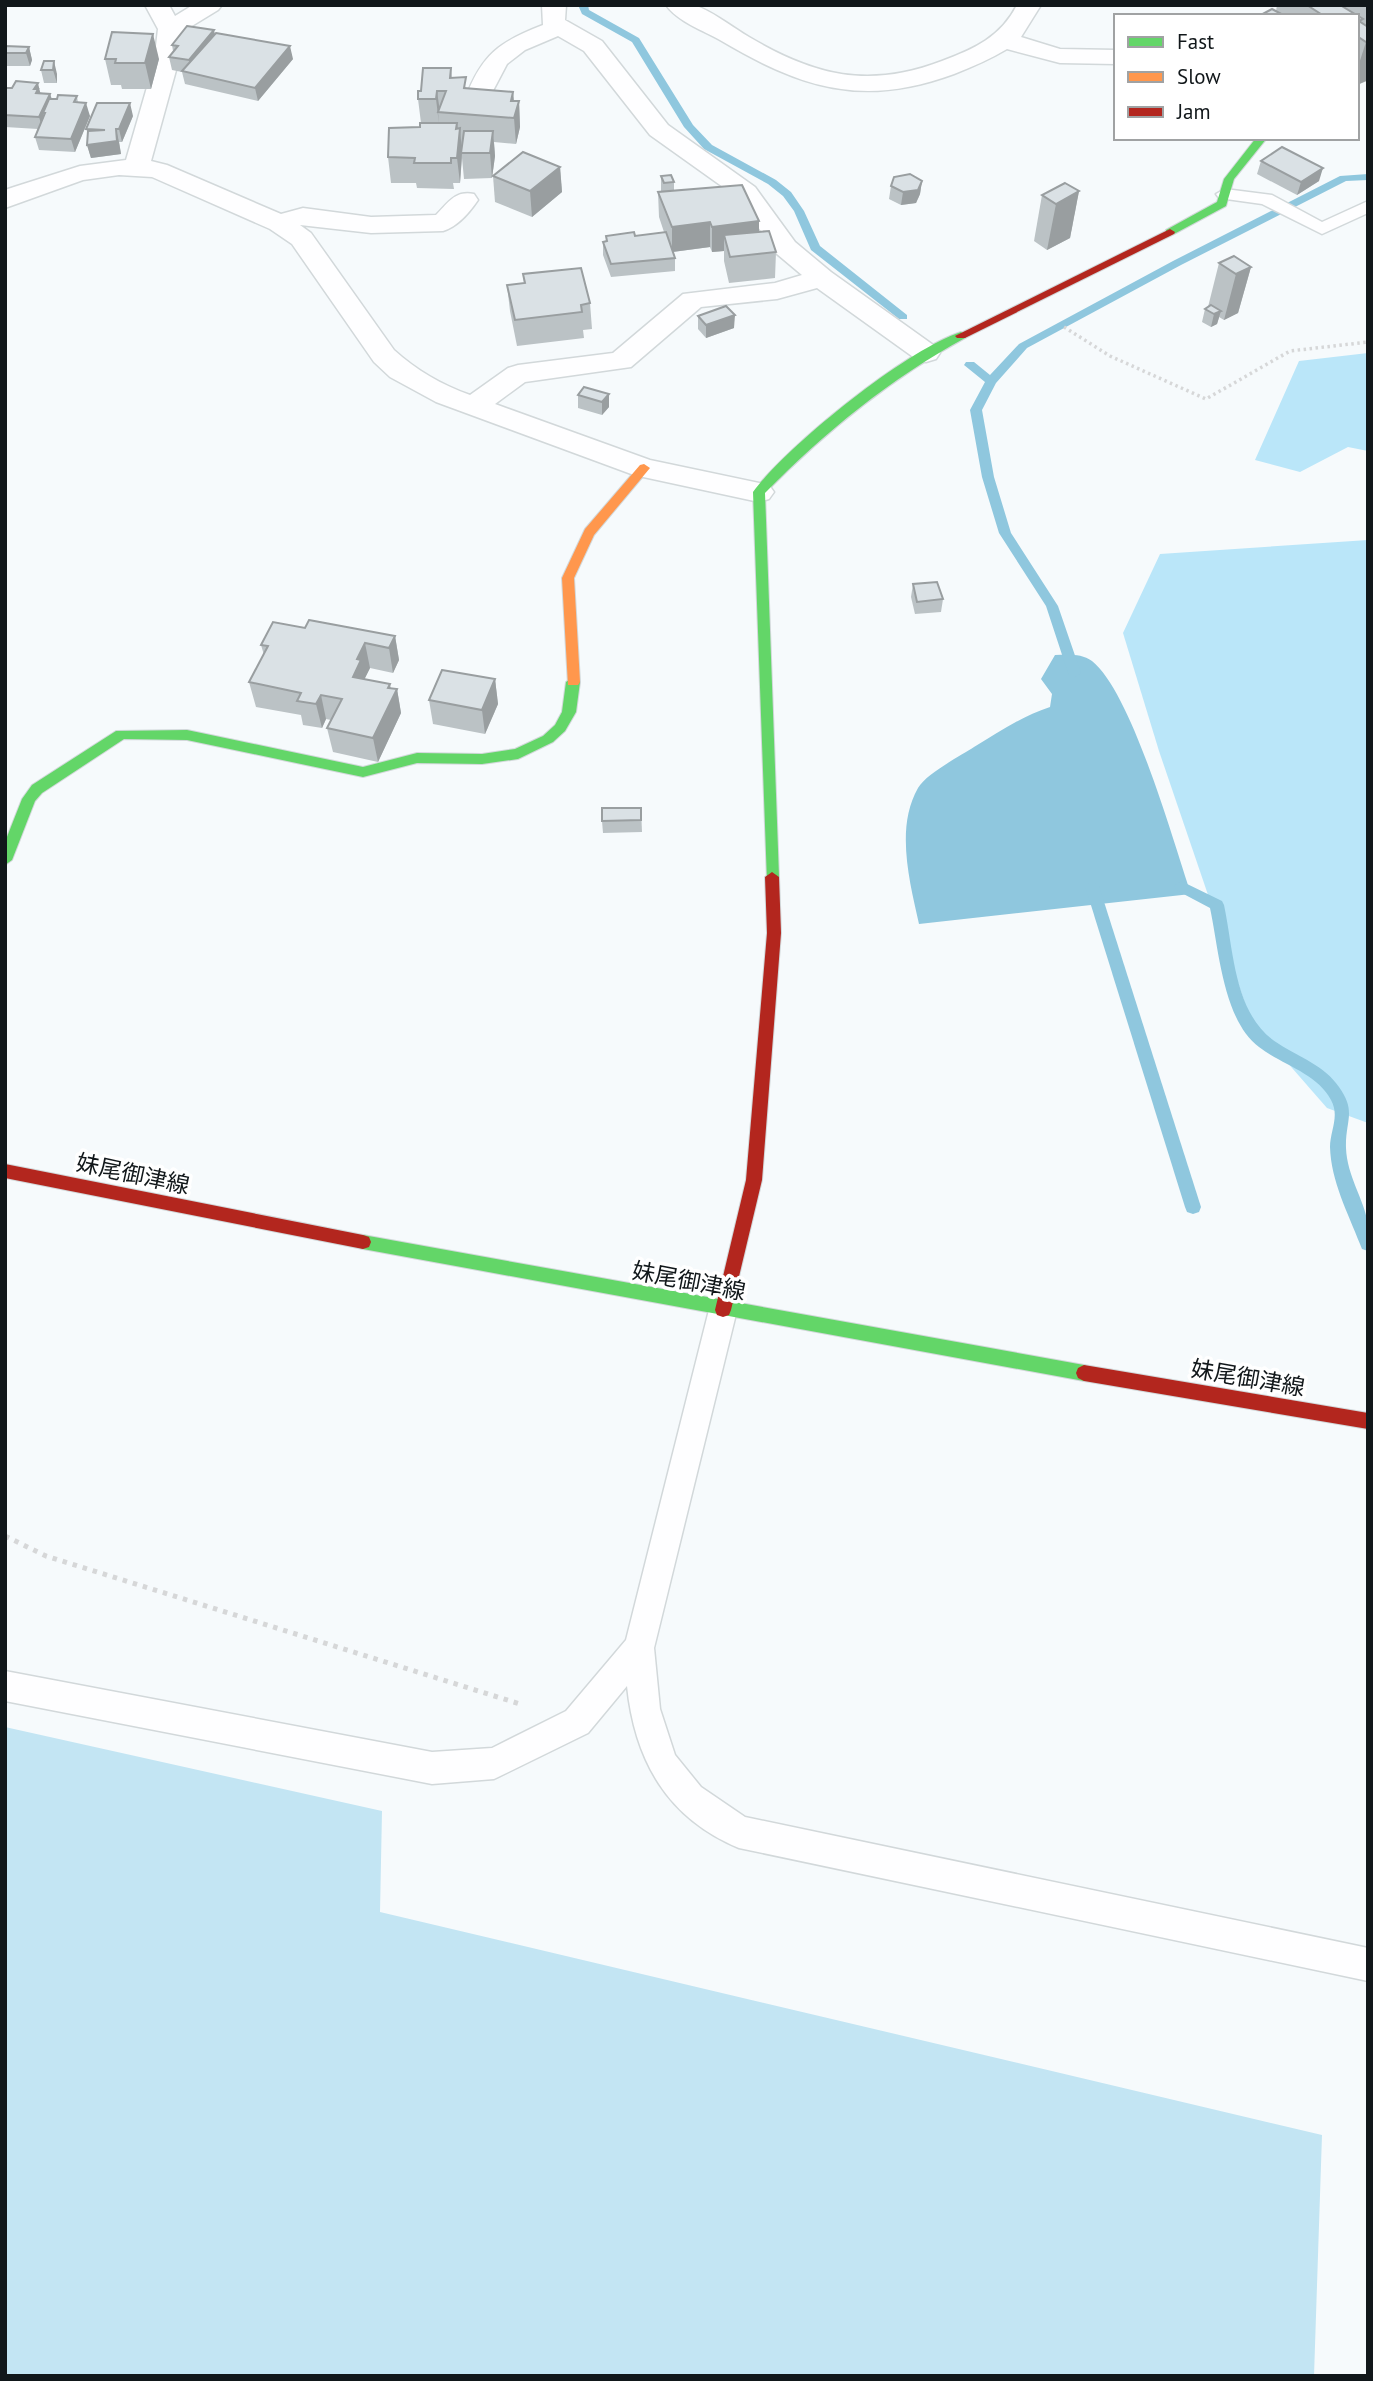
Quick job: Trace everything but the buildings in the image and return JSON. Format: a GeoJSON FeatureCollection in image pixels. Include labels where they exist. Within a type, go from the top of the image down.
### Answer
{"type":"FeatureCollection","features":[{"type":"Feature","properties":{"kind":"street"},"geometry":{"type":"LineString","coordinates":[[137,166],[166,63],[170,29],[157,5]]}},
{"type":"Feature","properties":{"kind":"street"},"geometry":{"type":"LineString","coordinates":[[170,29],[210,5]]}},
{"type":"Feature","properties":{"kind":"street"},"geometry":{"type":"LineString","coordinates":[[678,5],[786,68],[798,73],[858,85],[894,85],[948,68],[1007,40],[1028,5]]}},
{"type":"Feature","properties":{"kind":"street"},"geometry":{"type":"LineString","coordinates":[[477,99],[487,71],[507,47],[557,16],[593,46],[659,130],[746,192],[786,248],[821,278],[926,353]]}},
{"type":"Feature","properties":{"kind":"street"},"geometry":{"type":"LineString","coordinates":[[1007,40],[1031,52],[1055,57],[1114,57]]}},
{"type":"Feature","properties":{"kind":"street"},"geometry":{"type":"LineString","coordinates":[[723,1310],[754,1180],[774,933],[760,492],[804,445],[926,353],[1097,270],[1222,204],[1229,179],[1260,140]]}},
{"type":"Feature","properties":{"kind":"street"},"geometry":{"type":"LineString","coordinates":[[5,200],[65,177],[137,166],[158,170],[279,223],[302,239],[384,356],[420,383],[446,396],[644,468],[760,492]]}},
{"type":"Feature","properties":{"kind":"street"},"geometry":{"type":"LineString","coordinates":[[279,223],[303,216],[371,225],[443,223],[465,200]]}},
{"type":"Feature","properties":{"kind":"street"},"geometry":{"type":"LineString","coordinates":[[476,405],[494,389],[518,374],[621,361],[693,300],[777,290],[821,278]]}},
{"type":"Feature","properties":{"kind":"street"},"geometry":{"type":"LineString","coordinates":[[5,860],[29,799],[37,789],[121,734],[187,735],[363,772],[425,757],[464,760],[501,757],[535,749],[564,726],[571,710],[573,693],[568,578],[571,561],[579,546],[644,468]]}},
{"type":"Feature","properties":{"kind":"street","name":"妹尾御津線"},"geometry":{"type":"LineString","coordinates":[[5,1171],[288,1228],[723,1310],[1368,1422]]}},
{"type":"Feature","properties":{"kind":"lane"},"geometry":{"type":"LineString","coordinates":[[1225,194],[1255,197],[1322,229],[1368,206]]}},
{"type":"Feature","properties":{"kind":"lane"},"geometry":{"type":"LineString","coordinates":[[723,1310],[639,1648],[645,1716],[657,1758],[689,1798],[740,1832],[1368,1965]]}},
{"type":"Feature","properties":{"kind":"lane"},"geometry":{"type":"LineString","coordinates":[[5,1686],[432,1768],[494,1763],[578,1722],[639,1648]]}},
{"type":"Feature","properties":{"kind":"path"},"geometry":{"type":"LineString","coordinates":[[1070,331],[1110,356],[1206,399],[1290,351],[1368,342]]}},
{"type":"Feature","properties":{"kind":"path"},"geometry":{"type":"LineString","coordinates":[[5,1536],[46,1556],[578,1722]]}},
{"type":"Feature","properties":{"kind":"shaded area"},"geometry":{"type":"Polygon","coordinates":[[[1368,353],[1368,451],[1348,447],[1300,472],[1255,460],[1299,361],[1368,353]]]}},
{"type":"Feature","properties":{"kind":"shaded area"},"geometry":{"type":"Polygon","coordinates":[[[1368,540],[1368,1123],[1327,1108],[1251,1021],[1159,751],[1123,633],[1160,554],[1368,540]]]}},
{"type":"Feature","properties":{"kind":"shaded area"},"geometry":{"type":"Polygon","coordinates":[[[1055,655],[1088,658],[1107,678],[1122,703],[1150,770],[1191,894],[919,924],[906,856],[907,820],[918,788],[928,777],[952,760],[1011,725],[1050,707],[1052,694],[1041,679],[1055,655]]]}},
{"type":"Feature","properties":{"kind":"shaded area"},"geometry":{"type":"Polygon","coordinates":[[[5,1727],[382,1811],[380,1912],[1322,2135],[1314,2376],[5,2376],[5,1727]]]}},
{"type":"Feature","properties":{"kind":"waterway"},"geometry":{"type":"LineString","coordinates":[[583,5],[585,12],[636,40],[689,127],[708,147],[772,182],[787,194],[799,211],[815,248],[903,317]]}},
{"type":"Feature","properties":{"kind":"waterway"},"geometry":{"type":"LineString","coordinates":[[991,381],[1023,346],[1177,263],[1344,178],[1368,177]]}},
{"type":"Feature","properties":{"kind":"waterway"},"geometry":{"type":"LineString","coordinates":[[970,365],[991,381]]}},
{"type":"Feature","properties":{"kind":"waterway"},"geometry":{"type":"LineString","coordinates":[[991,381],[976,410],[988,477],[1005,533],[1052,606],[1074,673]]}},
{"type":"Feature","properties":{"kind":"waterway"},"geometry":{"type":"LineString","coordinates":[[1092,886],[1193,1207]]}},
{"type":"Feature","properties":{"kind":"waterway"},"geometry":{"type":"LineString","coordinates":[[1181,886],[1217,905],[1235,991],[1240,1008],[1253,1033],[1275,1050],[1323,1079],[1340,1101],[1343,1119],[1338,1142],[1339,1159],[1345,1184],[1368,1244]]}},
{"type":"Feature","properties":{"kind":"traffic: fast"},"geometry":{"type":"LineString","coordinates":[[1170,232],[1222,204],[1229,179],[1260,140]]}},
{"type":"Feature","properties":{"kind":"traffic: fast"},"geometry":{"type":"LineString","coordinates":[[772,877],[759,492],[854,405],[907,367],[961,336]]}},
{"type":"Feature","properties":{"kind":"traffic: fast"},"geometry":{"type":"LineString","coordinates":[[5,860],[29,799],[37,789],[121,734],[187,735],[363,772],[417,758],[482,759],[518,754],[548,739],[560,728],[569,712],[573,682]]}},
{"type":"Feature","properties":{"kind":"traffic: fast"},"geometry":{"type":"LineString","coordinates":[[363,1242],[1084,1373]]}},
{"type":"Feature","properties":{"kind":"traffic: slow"},"geometry":{"type":"LineString","coordinates":[[573,682],[568,578],[590,532],[644,468]]}},
{"type":"Feature","properties":{"kind":"traffic: jam"},"geometry":{"type":"LineString","coordinates":[[961,336],[1170,232]]}},
{"type":"Feature","properties":{"kind":"traffic: jam"},"geometry":{"type":"LineString","coordinates":[[723,1310],[754,1180],[774,933],[772,877]]}},
{"type":"Feature","properties":{"kind":"traffic: jam"},"geometry":{"type":"LineString","coordinates":[[5,1171],[363,1242]]}},
{"type":"Feature","properties":{"kind":"traffic: jam"},"geometry":{"type":"LineString","coordinates":[[1084,1373],[1368,1421]]}}]}
